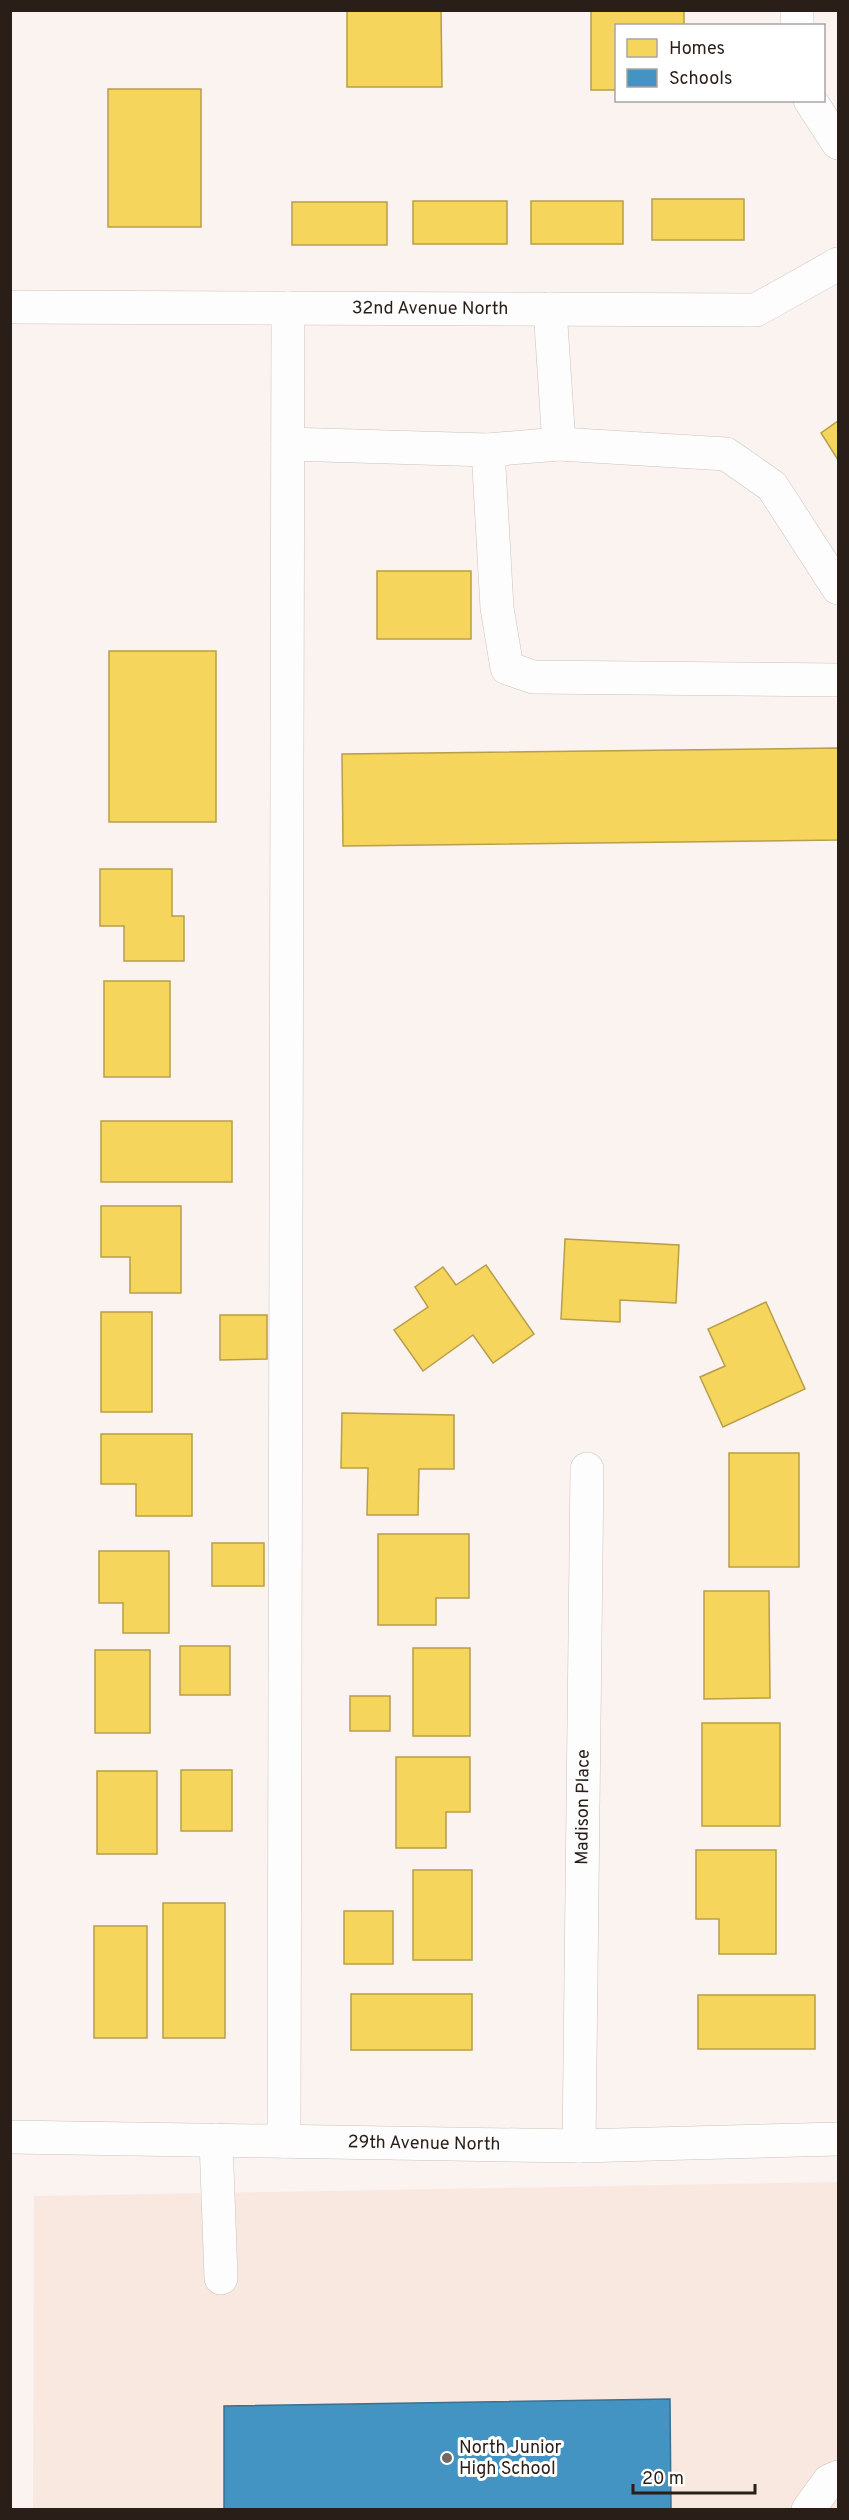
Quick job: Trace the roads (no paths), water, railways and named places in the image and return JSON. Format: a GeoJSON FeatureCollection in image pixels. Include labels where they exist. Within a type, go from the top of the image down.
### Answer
{"type":"FeatureCollection","features":[{"type":"Feature","properties":{"kind":"street"},"geometry":{"type":"LineString","coordinates":[[811,102],[838,143]]}},
{"type":"Feature","properties":{"kind":"street","name":"32nd Avenue North"},"geometry":{"type":"LineString","coordinates":[[10,307],[756,310],[838,264]]}},
{"type":"Feature","properties":{"kind":"street"},"geometry":{"type":"LineString","coordinates":[[284,2141],[288,308]]}},
{"type":"Feature","properties":{"kind":"street"},"geometry":{"type":"LineString","coordinates":[[550,309],[559,444]]}},
{"type":"Feature","properties":{"kind":"street"},"geometry":{"type":"LineString","coordinates":[[288,444],[488,450],[559,444],[726,454],[772,486],[838,588]]}},
{"type":"Feature","properties":{"kind":"street"},"geometry":{"type":"LineString","coordinates":[[488,450],[497,608],[507,668],[533,677],[838,680]]}},
{"type":"Feature","properties":{"kind":"street","name":"Madison Place"},"geometry":{"type":"LineString","coordinates":[[579,2146],[587,1469]]}},
{"type":"Feature","properties":{"kind":"street","name":"29th Avenue North"},"geometry":{"type":"LineString","coordinates":[[10,2137],[579,2146],[838,2139]]}},
{"type":"Feature","properties":{"kind":"street"},"geometry":{"type":"LineString","coordinates":[[216,2140],[221,2278]]}},
{"type":"Feature","properties":{"kind":"street"},"geometry":{"type":"LineString","coordinates":[[808,2510],[829,2481],[838,2477]]}},
{"type":"Feature","properties":{"kind":"place","name":"North Junior High School"},"geometry":{"type":"Point","coordinates":[447,2458]}}]}
